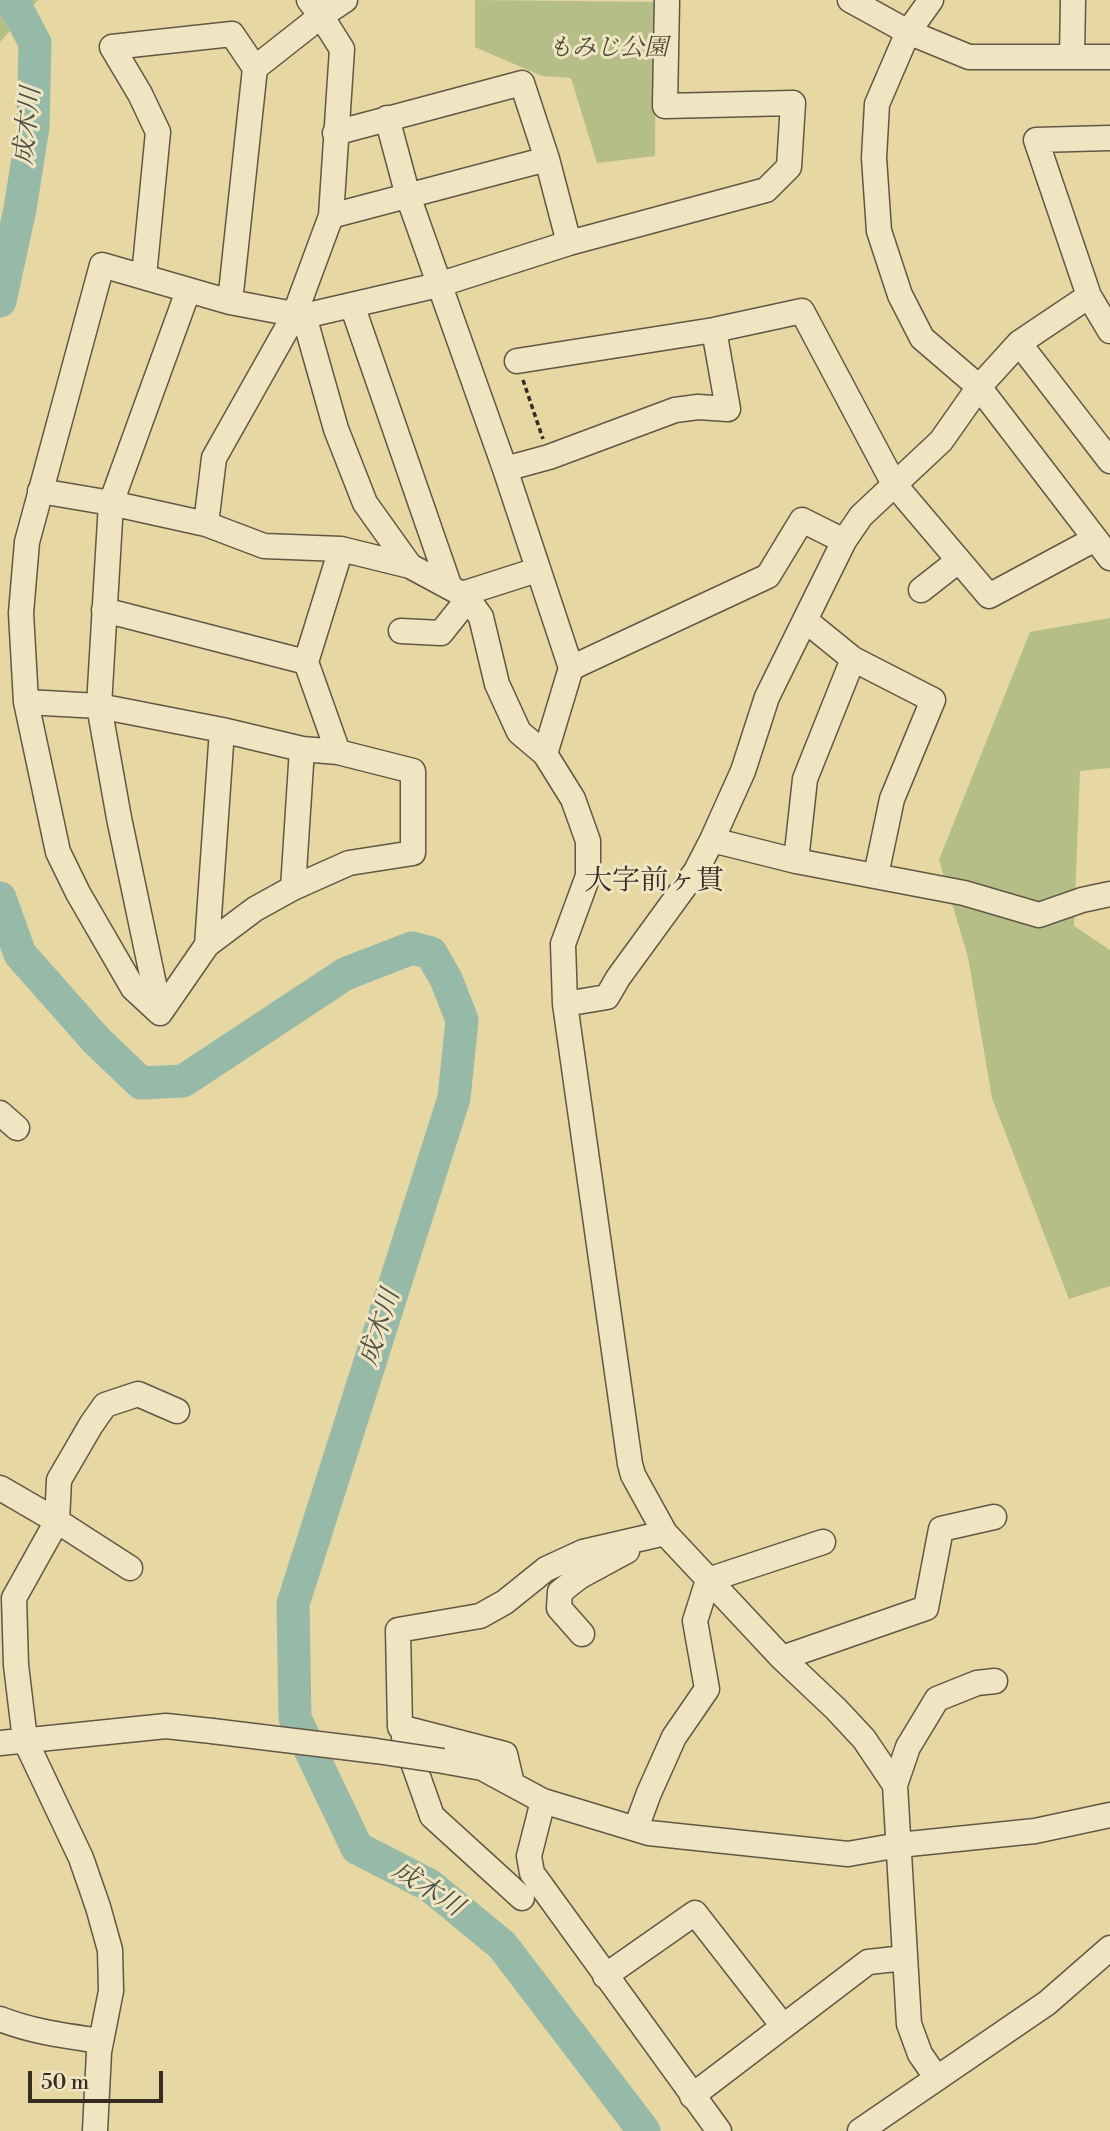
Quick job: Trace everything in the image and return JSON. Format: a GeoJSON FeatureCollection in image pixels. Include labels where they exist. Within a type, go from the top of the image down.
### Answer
{"type":"FeatureCollection","features":[{"type":"Feature","properties":{"kind":"street"},"geometry":{"type":"LineString","coordinates":[[230,302],[255,68],[315,8],[345,0]]}},
{"type":"Feature","properties":{"kind":"street"},"geometry":{"type":"LineString","coordinates":[[160,1013],[133,988],[78,893],[58,852],[26,702],[22,613],[27,542],[102,265],[230,302],[299,316],[438,285],[569,243],[766,190],[789,167],[793,103],[665,106],[667,0]]}},
{"type":"Feature","properties":{"kind":"street"},"geometry":{"type":"LineString","coordinates":[[850,0],[908,32],[970,57],[1110,57]]}},
{"type":"Feature","properties":{"kind":"street"},"geometry":{"type":"LineString","coordinates":[[930,0],[908,32],[877,104],[874,158],[879,231],[900,295],[922,338],[979,387],[1110,558]]}},
{"type":"Feature","properties":{"kind":"street"},"geometry":{"type":"LineString","coordinates":[[1072,57],[1073,0]]}},
{"type":"Feature","properties":{"kind":"street"},"geometry":{"type":"LineString","coordinates":[[206,524],[214,457],[299,316],[331,216],[342,49],[315,8]]}},
{"type":"Feature","properties":{"kind":"street"},"geometry":{"type":"LineString","coordinates":[[144,276],[158,132],[140,94],[112,47],[232,34],[255,68]]}},
{"type":"Feature","properties":{"kind":"street"},"geometry":{"type":"LineString","coordinates":[[335,133],[522,83],[547,159],[569,243]]}},
{"type":"Feature","properties":{"kind":"street"},"geometry":{"type":"LineString","coordinates":[[387,118],[408,196],[505,469],[571,668],[545,754]]}},
{"type":"Feature","properties":{"kind":"street"},"geometry":{"type":"LineString","coordinates":[[1110,138],[1036,140],[1089,296],[1110,331]]}},
{"type":"Feature","properties":{"kind":"street"},"geometry":{"type":"LineString","coordinates":[[331,216],[547,159]]}},
{"type":"Feature","properties":{"kind":"street"},"geometry":{"type":"LineString","coordinates":[[160,1013],[119,818],[99,706],[111,503],[188,291]]}},
{"type":"Feature","properties":{"kind":"street"},"geometry":{"type":"LineString","coordinates":[[565,1004],[607,997],[696,871],[743,771],[767,697],[844,541],[860,516],[941,441],[979,387],[1019,343],[1089,296]]}},
{"type":"Feature","properties":{"kind":"street"},"geometry":{"type":"LineString","coordinates":[[352,305],[460,593],[441,633],[401,631]]}},
{"type":"Feature","properties":{"kind":"street"},"geometry":{"type":"LineString","coordinates":[[517,361],[714,330],[802,310],[894,484],[989,596],[1095,539]]}},
{"type":"Feature","properties":{"kind":"street"},"geometry":{"type":"LineString","coordinates":[[299,316],[336,429],[365,503],[410,566]]}},
{"type":"Feature","properties":{"kind":"street"},"geometry":{"type":"LineString","coordinates":[[505,469],[549,457],[675,410],[698,407],[727,409],[714,330]]}},
{"type":"Feature","properties":{"kind":"street"},"geometry":{"type":"LineString","coordinates":[[1019,343],[1110,461]]}},
{"type":"Feature","properties":{"kind":"street"},"geometry":{"type":"LineString","coordinates":[[40,491],[206,524],[264,546],[341,548],[410,566],[460,593],[481,617],[498,684],[519,732],[545,754],[573,799],[588,841],[588,876],[563,944],[565,1004],[633,1475],[666,1533],[782,1658],[864,1739],[895,1785]]}},
{"type":"Feature","properties":{"kind":"street"},"geometry":{"type":"LineString","coordinates":[[571,668],[768,576],[802,520],[844,541]]}},
{"type":"Feature","properties":{"kind":"street"},"geometry":{"type":"LineString","coordinates":[[338,752],[306,662],[341,548]]}},
{"type":"Feature","properties":{"kind":"street"},"geometry":{"type":"LineString","coordinates":[[921,590],[958,561]]}},
{"type":"Feature","properties":{"kind":"street"},"geometry":{"type":"LineString","coordinates":[[460,593],[537,570]]}},
{"type":"Feature","properties":{"kind":"street"},"geometry":{"type":"LineString","coordinates":[[104,610],[306,662]]}},
{"type":"Feature","properties":{"kind":"street"},"geometry":{"type":"LineString","coordinates":[[805,620],[853,659],[933,700],[892,799],[876,875]]}},
{"type":"Feature","properties":{"kind":"street"},"geometry":{"type":"LineString","coordinates":[[796,861],[806,779],[853,659]]}},
{"type":"Feature","properties":{"kind":"street"},"geometry":{"type":"LineString","coordinates":[[26,702],[99,706],[302,749],[338,752],[413,771],[413,852],[349,863],[254,909],[207,945],[160,1013]]}},
{"type":"Feature","properties":{"kind":"street"},"geometry":{"type":"LineString","coordinates":[[207,945],[222,730]]}},
{"type":"Feature","properties":{"kind":"street"},"geometry":{"type":"LineString","coordinates":[[293,888],[302,749]]}},
{"type":"Feature","properties":{"kind":"street"},"geometry":{"type":"LineString","coordinates":[[712,841],[796,861],[964,893],[1039,915],[1082,900],[1110,894]]}},
{"type":"Feature","properties":{"kind":"street"},"geometry":{"type":"LineString","coordinates":[[95,2131],[99,2052],[111,1991],[110,1950],[81,1858],[24,1740],[16,1665],[14,1598],[57,1521],[59,1480],[105,1405],[138,1394],[177,1411]]}},
{"type":"Feature","properties":{"kind":"street"},"geometry":{"type":"LineString","coordinates":[[0,1488],[130,1568]]}},
{"type":"Feature","properties":{"kind":"street"},"geometry":{"type":"LineString","coordinates":[[782,1658],[926,1608],[941,1529],[994,1517]]}},
{"type":"Feature","properties":{"kind":"street"},"geometry":{"type":"LineString","coordinates":[[582,1634],[559,1608],[560,1592],[593,1568],[666,1533]]}},
{"type":"Feature","properties":{"kind":"street"},"geometry":{"type":"LineString","coordinates":[[523,1898],[432,1816],[400,1727],[398,1630],[480,1616],[505,1602],[546,1569],[583,1552],[666,1533]]}},
{"type":"Feature","properties":{"kind":"street"},"geometry":{"type":"LineString","coordinates":[[708,1580],[823,1542]]}},
{"type":"Feature","properties":{"kind":"street"},"geometry":{"type":"LineString","coordinates":[[636,1828],[674,1737],[707,1689],[695,1621],[708,1580]]}},
{"type":"Feature","properties":{"kind":"street"},"geometry":{"type":"LineString","coordinates":[[936,2077],[920,2054],[909,2024],[895,1785],[908,1747],[937,1699],[977,1683],[995,1681]]}},
{"type":"Feature","properties":{"kind":"street"},"geometry":{"type":"LineString","coordinates":[[0,1743],[166,1726],[376,1751],[482,1768],[543,1801],[649,1833],[848,1854],[899,1845],[1035,1831],[1110,1815]]}},
{"type":"Feature","properties":{"kind":"street"},"geometry":{"type":"LineString","coordinates":[[400,1727],[505,1754],[512,1784]]}},
{"type":"Feature","properties":{"kind":"street"},"geometry":{"type":"LineString","coordinates":[[543,1801],[529,1856],[532,1873],[719,2131]]}},
{"type":"Feature","properties":{"kind":"street"},"geometry":{"type":"LineString","coordinates":[[605,1976],[695,1913],[783,2026]]}},
{"type":"Feature","properties":{"kind":"street"},"geometry":{"type":"LineString","coordinates":[[860,2131],[1047,2003],[1110,1948]]}},
{"type":"Feature","properties":{"kind":"street"},"geometry":{"type":"LineString","coordinates":[[692,2096],[868,1962],[905,1958]]}},
{"type":"Feature","properties":{"kind":"street"},"geometry":{"type":"LineString","coordinates":[[0,2019],[50,2034],[101,2041]]}},
{"type":"Feature","properties":{"kind":"path"},"geometry":{"type":"LineString","coordinates":[[517,361],[549,457]]}},
{"type":"Feature","properties":{"kind":"green space"},"geometry":{"type":"Polygon","coordinates":[[[0,0],[38,0],[0,42],[0,0]]]}},
{"type":"Feature","properties":{"kind":"green space","name":"もみじ公園"},"geometry":{"type":"Polygon","coordinates":[[[475,0],[656,2],[655,156],[597,163],[571,78],[542,76],[475,47],[475,0]]]}},
{"type":"Feature","properties":{"kind":"green space"},"geometry":{"type":"Polygon","coordinates":[[[1110,618],[1110,768],[1080,771],[1074,926],[1110,950],[1110,1286],[1069,1299],[992,1098],[968,957],[939,860],[1030,632],[1110,618]]]}},
{"type":"Feature","properties":{"kind":"waterway","name":"成木川"},"geometry":{"type":"LineString","coordinates":[[0,301],[20,209],[33,127],[35,43],[16,7],[7,0]]}},
{"type":"Feature","properties":{"kind":"waterway","name":"成木川"},"geometry":{"type":"LineString","coordinates":[[0,898],[20,954],[97,1041],[141,1083],[183,1081],[345,974],[412,948],[431,953],[446,979],[462,1020],[454,1098],[293,1604],[295,1718],[357,1848],[429,1885],[502,1945],[644,2131]]}},
{"type":"Feature","properties":{"kind":"waterway","name":"成木川"},"geometry":{"type":"LineString","coordinates":[[0,915],[5,913]]}},
{"type":"Feature","properties":{"kind":"district","name":"大字前ヶ貫"},"geometry":{"type":"Point","coordinates":[654,882]}}]}
